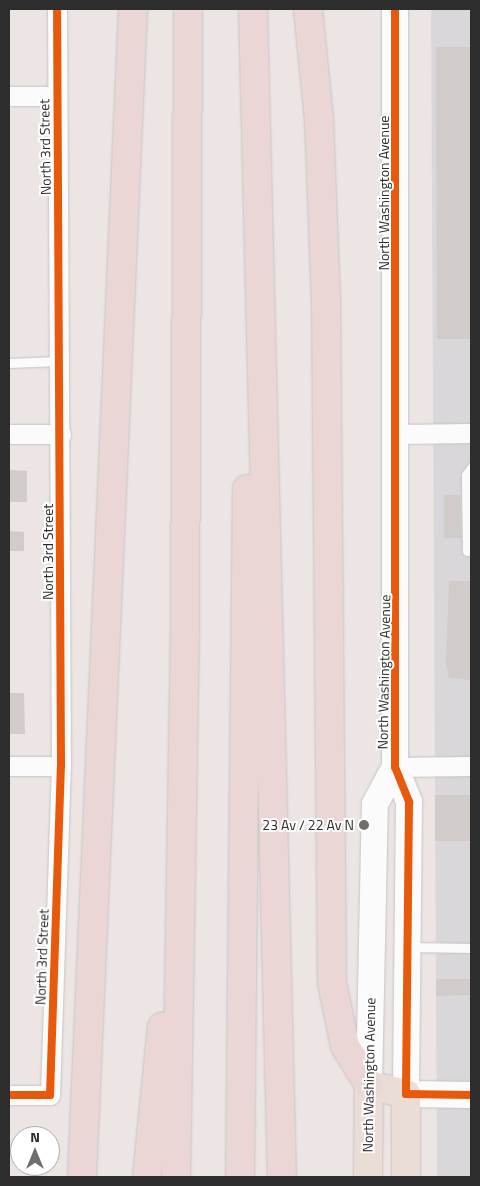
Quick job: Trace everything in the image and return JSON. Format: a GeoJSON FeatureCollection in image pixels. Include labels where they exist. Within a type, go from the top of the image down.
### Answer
{"type":"FeatureCollection","features":[{"type":"Feature","properties":{"kind":"highway"},"geometry":{"type":"LineString","coordinates":[[82,1177],[133,9]]}},
{"type":"Feature","properties":{"kind":"highway"},"geometry":{"type":"LineString","coordinates":[[176,1177],[182,844],[188,9]]}},
{"type":"Feature","properties":{"kind":"highway"},"geometry":{"type":"LineString","coordinates":[[240,1177],[252,9]]}},
{"type":"Feature","properties":{"kind":"highway"},"geometry":{"type":"LineString","coordinates":[[252,9],[282,1177]]}},
{"type":"Feature","properties":{"kind":"highway"},"geometry":{"type":"LineString","coordinates":[[308,9],[318,120],[326,299],[332,983],[345,1046],[369,1085]]}},
{"type":"Feature","properties":{"kind":"highway"},"geometry":{"type":"LineString","coordinates":[[147,1177],[182,844]]}},
{"type":"Feature","properties":{"kind":"main road"},"geometry":{"type":"LineString","coordinates":[[369,1085],[406,1094]]}},
{"type":"Feature","properties":{"kind":"main road","name":"North Washington Avenue"},"geometry":{"type":"LineString","coordinates":[[368,1177],[369,1085]]}},
{"type":"Feature","properties":{"kind":"main road","name":"North Washington Avenue"},"geometry":{"type":"LineString","coordinates":[[406,1094],[406,1177]]}},
{"type":"Feature","properties":{"kind":"street","name":"North 3rd Street"},"geometry":{"type":"LineString","coordinates":[[9,1095],[50,1095],[60,766],[60,360],[57,9]]}},
{"type":"Feature","properties":{"kind":"street","name":"North Washington Avenue"},"geometry":{"type":"LineString","coordinates":[[396,9],[398,434],[395,767],[408,802],[409,947],[406,1094]]}},
{"type":"Feature","properties":{"kind":"street"},"geometry":{"type":"LineString","coordinates":[[9,96],[57,96]]}},
{"type":"Feature","properties":{"kind":"street"},"geometry":{"type":"LineString","coordinates":[[398,434],[471,433]]}},
{"type":"Feature","properties":{"kind":"street"},"geometry":{"type":"LineString","coordinates":[[9,434],[60,434]]}},
{"type":"Feature","properties":{"kind":"street"},"geometry":{"type":"LineString","coordinates":[[9,766],[60,766]]}},
{"type":"Feature","properties":{"kind":"street"},"geometry":{"type":"LineString","coordinates":[[395,767],[471,766]]}},
{"type":"Feature","properties":{"kind":"street","name":"North Washington Avenue"},"geometry":{"type":"LineString","coordinates":[[369,1085],[376,804],[395,767]]}},
{"type":"Feature","properties":{"kind":"street"},"geometry":{"type":"LineString","coordinates":[[406,1094],[471,1095]]}},
{"type":"Feature","properties":{"kind":"lane"},"geometry":{"type":"LineString","coordinates":[[9,363],[60,360]]}},
{"type":"Feature","properties":{"kind":"lane"},"geometry":{"type":"LineString","coordinates":[[466,551],[466,475],[471,468]]}},
{"type":"Feature","properties":{"kind":"lane"},"geometry":{"type":"LineString","coordinates":[[409,947],[471,948]]}},
{"type":"Feature","properties":{"kind":"shaded area"},"geometry":{"type":"Polygon","coordinates":[[[431,9],[471,9],[471,1177],[437,1177],[431,9]]]}},
{"type":"Feature","properties":{"kind":"building"},"geometry":{"type":"Polygon","coordinates":[[[436,47],[471,47],[471,339],[437,339],[436,47]]]}},
{"type":"Feature","properties":{"kind":"building"},"geometry":{"type":"Polygon","coordinates":[[[9,470],[27,471],[27,502],[9,502],[9,470]]]}},
{"type":"Feature","properties":{"kind":"building"},"geometry":{"type":"Polygon","coordinates":[[[444,495],[460,495],[461,538],[444,538],[444,495]]]}},
{"type":"Feature","properties":{"kind":"building"},"geometry":{"type":"Polygon","coordinates":[[[9,531],[24,532],[24,551],[9,551],[9,531]]]}},
{"type":"Feature","properties":{"kind":"building"},"geometry":{"type":"Polygon","coordinates":[[[449,581],[471,581],[470,680],[449,678],[446,663],[449,581]]]}},
{"type":"Feature","properties":{"kind":"building"},"geometry":{"type":"Polygon","coordinates":[[[9,693],[24,693],[25,734],[9,734],[9,693]]]}},
{"type":"Feature","properties":{"kind":"building"},"geometry":{"type":"Polygon","coordinates":[[[435,795],[471,795],[471,841],[435,841],[435,795]]]}},
{"type":"Feature","properties":{"kind":"building"},"geometry":{"type":"Polygon","coordinates":[[[436,979],[471,979],[471,995],[436,996],[436,979]]]}},
{"type":"Feature","properties":{"kind":"cycle path"},"geometry":{"type":"LineString","coordinates":[[9,1095],[50,1095],[61,766],[57,9]]}},
{"type":"Feature","properties":{"kind":"cycle path"},"geometry":{"type":"LineString","coordinates":[[395,9],[395,767],[409,802],[406,1094],[471,1095]]}},
{"type":"Feature","properties":{"kind":"place","name":"23 Av / 22 Av N"},"geometry":{"type":"Point","coordinates":[364,825]}}]}
